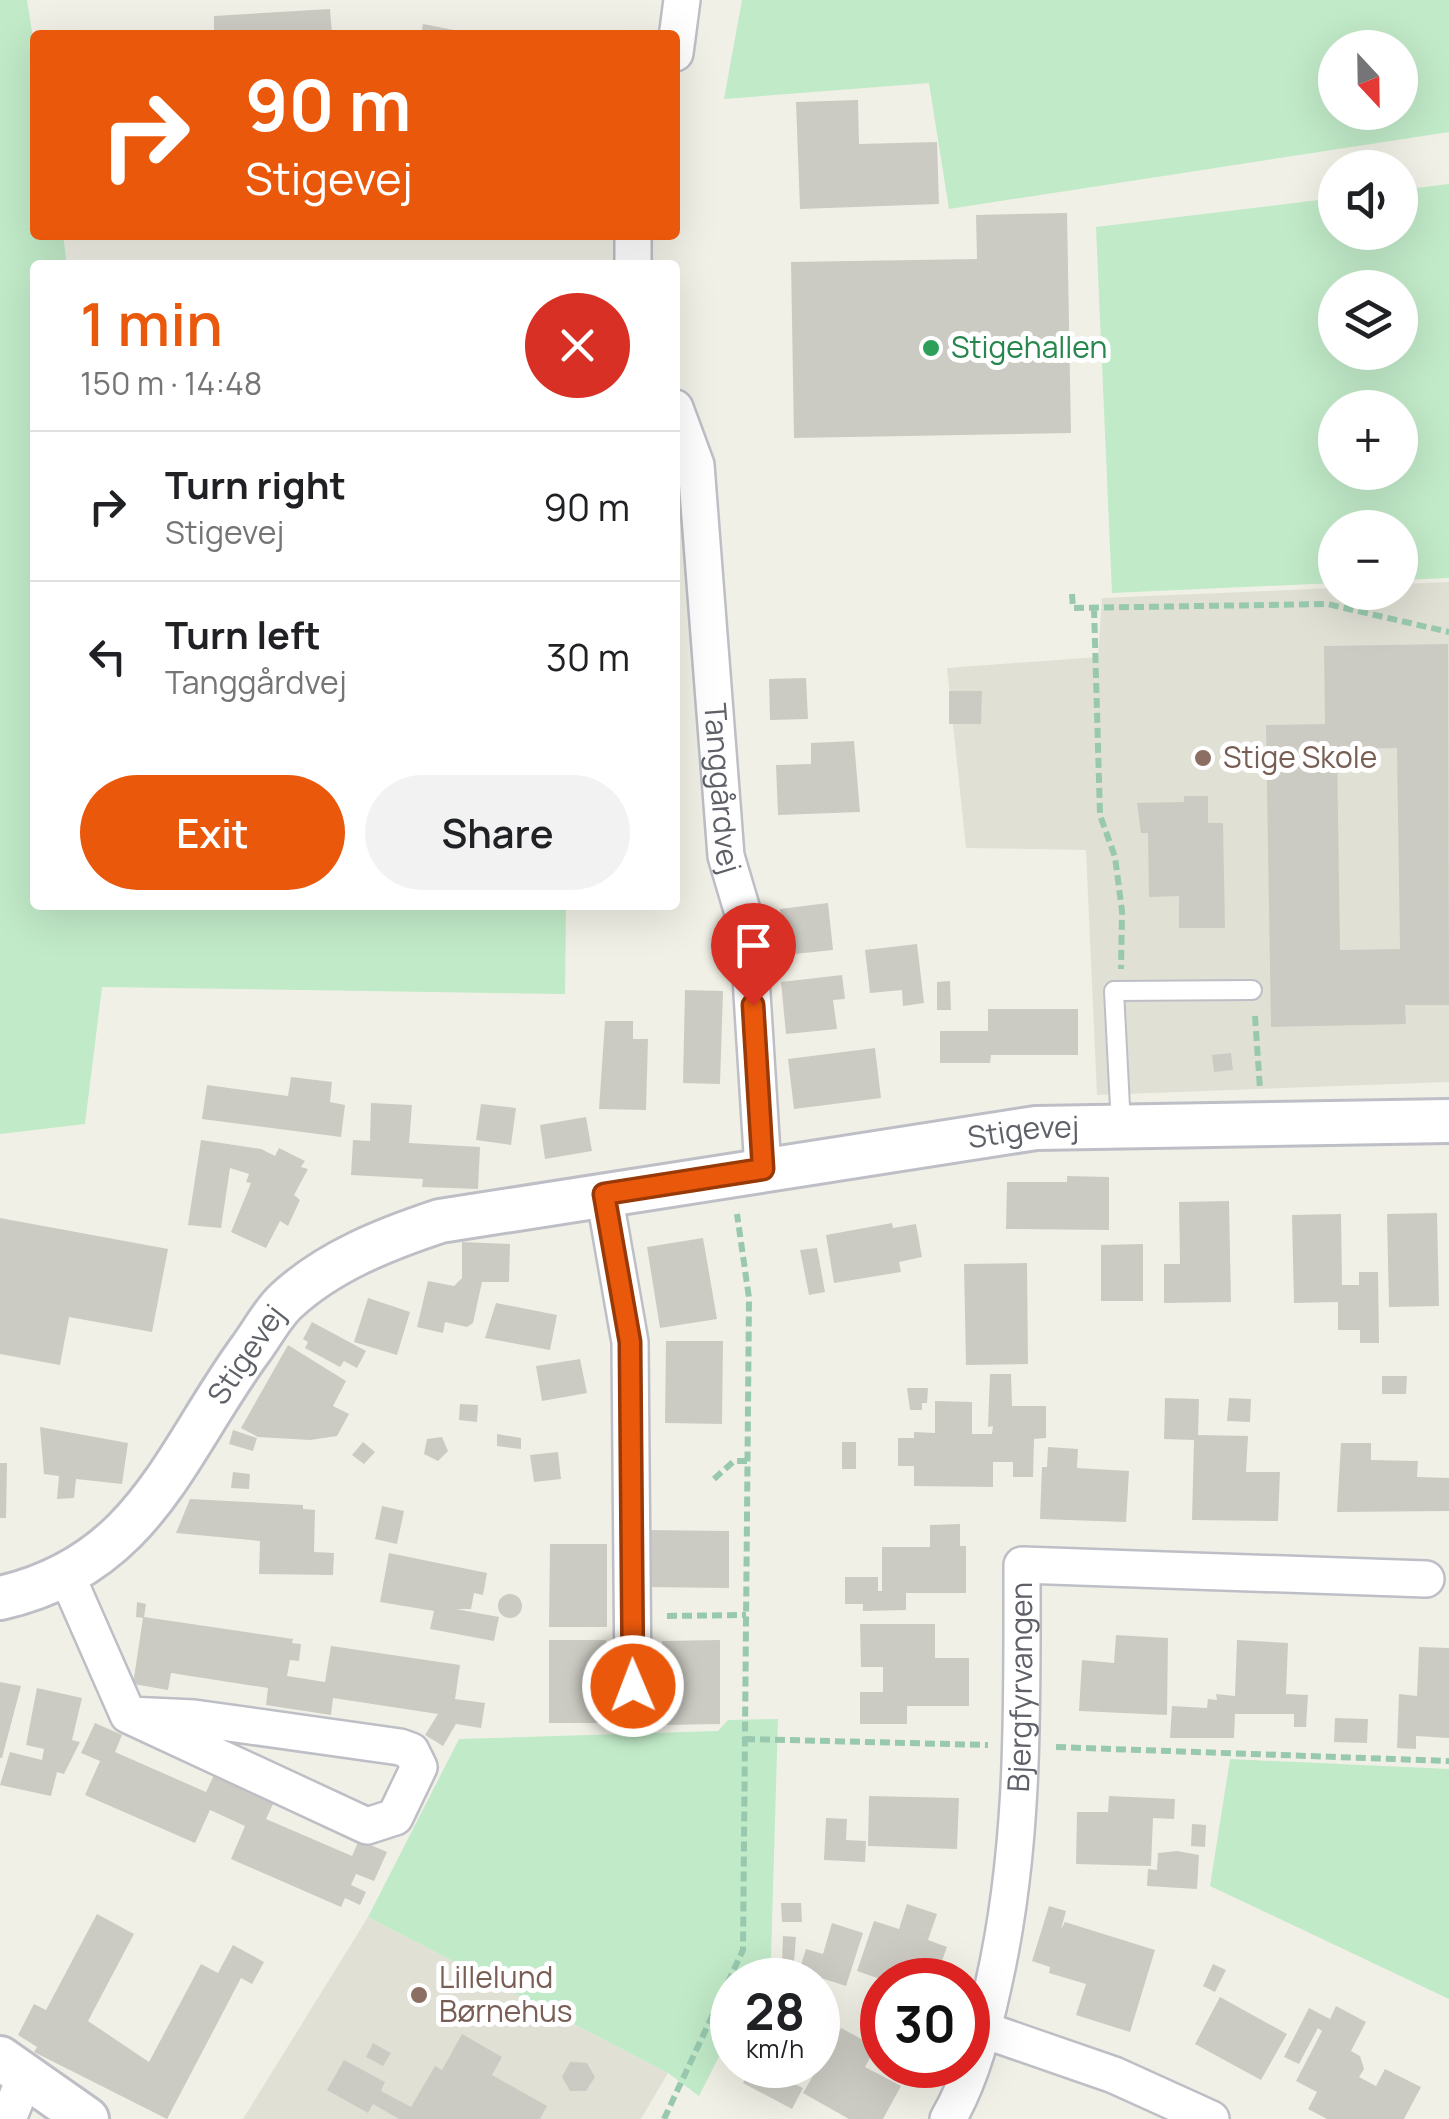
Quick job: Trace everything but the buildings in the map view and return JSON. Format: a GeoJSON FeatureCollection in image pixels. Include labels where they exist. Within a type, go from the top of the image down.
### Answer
{"type":"FeatureCollection","features":[{"type":"Feature","properties":{"kind":"street"},"geometry":{"type":"LineString","coordinates":[[678,30],[682,0]]}},
{"type":"Feature","properties":{"kind":"street","name":"Tanggårdvej"},"geometry":{"type":"LineString","coordinates":[[680,422],[696,465],[726,856],[748,930],[746,1172]]}},
{"type":"Feature","properties":{"kind":"street","name":"Stigevej"},"geometry":{"type":"LineString","coordinates":[[0,1598],[66,1574],[107,1547],[142,1513],[182,1462],[234,1372],[285,1302],[335,1266],[383,1240],[440,1221],[975,1135],[1121,1126],[1449,1120]]}},
{"type":"Feature","properties":{"kind":"street"},"geometry":{"type":"LineString","coordinates":[[604,1194],[630,1342],[633,1686]]}},
{"type":"Feature","properties":{"kind":"street","name":"Bjergfyrvangen"},"geometry":{"type":"LineString","coordinates":[[990,2002],[1008,1920],[1021,1815],[1022,1565],[1426,1578]]}},
{"type":"Feature","properties":{"kind":"street"},"geometry":{"type":"LineString","coordinates":[[66,1574],[128,1715],[368,1826],[395,1817],[419,1767],[411,1751],[400,1747],[194,1718],[128,1715]]}},
{"type":"Feature","properties":{"kind":"street"},"geometry":{"type":"LineString","coordinates":[[990,2032],[1114,2075],[1210,2119]]}},
{"type":"Feature","properties":{"kind":"street"},"geometry":{"type":"LineString","coordinates":[[8,2119],[13,2067],[87,2119]]}},
{"type":"Feature","properties":{"kind":"street","name":"Bjergfyrvangen"},"geometry":{"type":"LineString","coordinates":[[948,2119],[961,2088]]}},
{"type":"Feature","properties":{"kind":"lane"},"geometry":{"type":"LineString","coordinates":[[1121,1126],[1114,991],[1252,990]]}},
{"type":"Feature","properties":{"kind":"path"},"geometry":{"type":"LineString","coordinates":[[1072,594],[1073,608],[1327,604],[1448,629]]}},
{"type":"Feature","properties":{"kind":"path"},"geometry":{"type":"LineString","coordinates":[[1094,608],[1100,815],[1114,857],[1122,910],[1120,990]]}},
{"type":"Feature","properties":{"kind":"path"},"geometry":{"type":"LineString","coordinates":[[1252,990],[1263,1125]]}},
{"type":"Feature","properties":{"kind":"path"},"geometry":{"type":"LineString","coordinates":[[664,2119],[742,1950],[749,1298],[746,1172]]}},
{"type":"Feature","properties":{"kind":"path"},"geometry":{"type":"LineString","coordinates":[[714,1479],[734,1461],[747,1461]]}},
{"type":"Feature","properties":{"kind":"path"},"geometry":{"type":"LineString","coordinates":[[632,1616],[746,1615]]}},
{"type":"Feature","properties":{"kind":"path"},"geometry":{"type":"LineString","coordinates":[[745,1739],[1449,1761]]}},
{"type":"Feature","properties":{"kind":"shaded area","name":"Stige Skole"},"geometry":{"type":"Polygon","coordinates":[[[1449,582],[1449,1082],[1097,1095],[1086,850],[966,848],[947,668],[1098,657],[1102,598],[1318,589],[1318,610],[1418,610],[1418,583],[1449,582]]]}},
{"type":"Feature","properties":{"kind":"shaded area","name":"Lillelund Børnehus"},"geometry":{"type":"Polygon","coordinates":[[[368,1917],[668,2073],[641,2119],[243,2119],[368,1917]]]}},
{"type":"Feature","properties":{"kind":"green space"},"geometry":{"type":"Polygon","coordinates":[[[0,0],[27,0],[32,30],[30,240],[64,240],[66,260],[30,260],[30,910],[566,910],[565,994],[102,987],[85,1124],[0,1134],[0,0]]]}},
{"type":"Feature","properties":{"kind":"green space"},"geometry":{"type":"Polygon","coordinates":[[[742,0],[1449,0],[1449,132],[949,209],[929,83],[724,99],[742,0]]]}},
{"type":"Feature","properties":{"kind":"green space"},"geometry":{"type":"Polygon","coordinates":[[[1449,184],[1449,578],[1418,579],[1418,510],[1318,510],[1318,584],[1112,593],[1096,227],[1318,200],[1318,250],[1418,250],[1418,188],[1449,184]]]}},
{"type":"Feature","properties":{"kind":"green space"},"geometry":{"type":"Polygon","coordinates":[[[778,1719],[771,1957],[710,1958],[710,2074],[699,2096],[668,2073],[368,1917],[459,1739],[718,1731],[728,1720],[778,1719]]]}},
{"type":"Feature","properties":{"kind":"green space"},"geometry":{"type":"Polygon","coordinates":[[[1230,1759],[1449,1769],[1449,1999],[1210,1886],[1230,1759]]]}},
{"type":"Feature","properties":{"kind":"place","name":"Stigehallen"},"geometry":{"type":"Point","coordinates":[931,348]}},
{"type":"Feature","properties":{"kind":"place","name":"Stige Skole"},"geometry":{"type":"Point","coordinates":[1203,758]}},
{"type":"Feature","properties":{"kind":"place","name":"Lillelund Børnehus"},"geometry":{"type":"Point","coordinates":[419,1995]}},
{"type":"Feature","properties":{"kind":"route"},"geometry":{"type":"LineString","coordinates":[[633,1686],[630,1342],[604,1194],[763,1169],[753,1005]]}}]}
